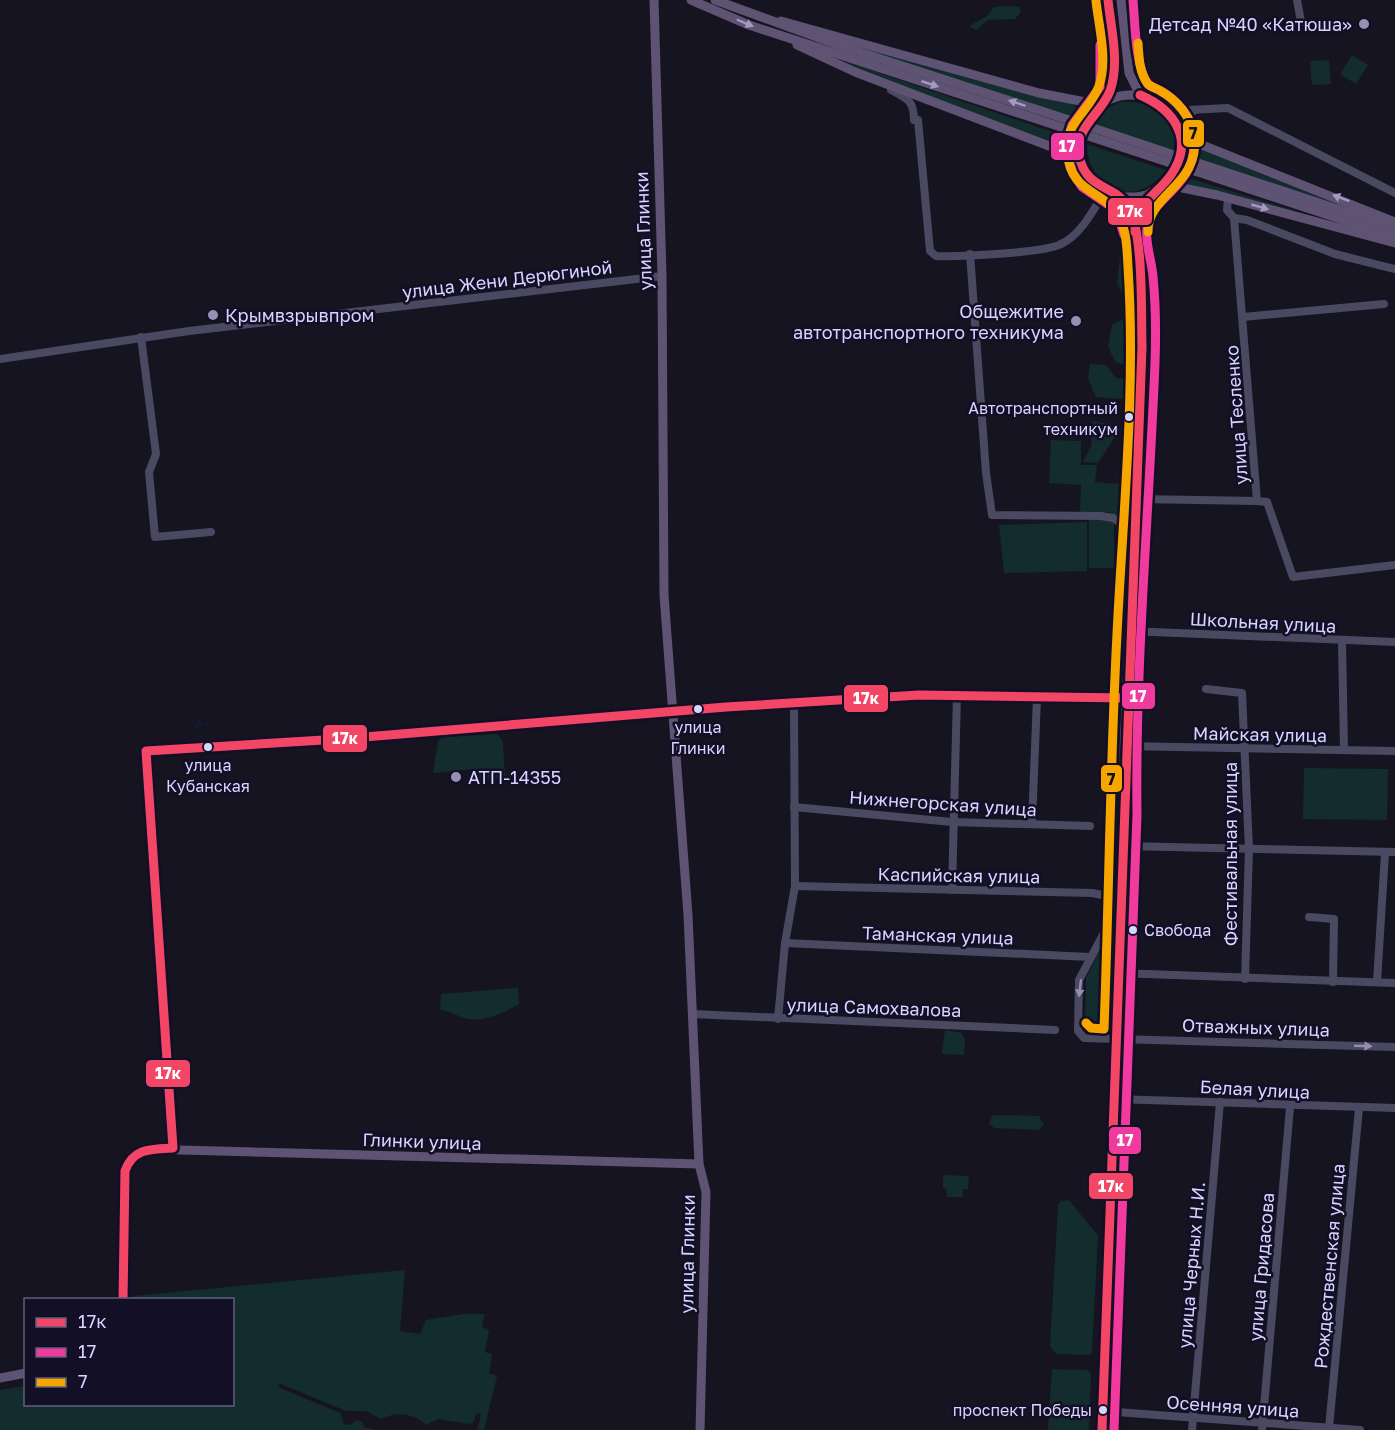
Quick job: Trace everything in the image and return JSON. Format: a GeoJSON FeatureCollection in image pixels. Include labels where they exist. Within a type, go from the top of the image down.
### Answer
{"type":"FeatureCollection","features":[{"type":"Feature","properties":{"kind":"main road","name":"улица Глинки"},"geometry":{"type":"LineString","coordinates":[[654,0],[662,276],[663,541],[672,710],[688,915],[699,1164],[706,1198],[700,1430]]}},
{"type":"Feature","properties":{"kind":"main road"},"geometry":{"type":"LineString","coordinates":[[691,0],[791,40],[1395,228]]}},
{"type":"Feature","properties":{"kind":"main road"},"geometry":{"type":"LineString","coordinates":[[715,0],[763,19],[1071,126]]}},
{"type":"Feature","properties":{"kind":"main road"},"geometry":{"type":"LineString","coordinates":[[1103,104],[1113,79],[1114,64],[1108,0]]}},
{"type":"Feature","properties":{"kind":"main road"},"geometry":{"type":"LineString","coordinates":[[1121,0],[1129,73],[1140,95]]}},
{"type":"Feature","properties":{"kind":"main road"},"geometry":{"type":"LineString","coordinates":[[763,19],[793,22],[1039,93],[1103,104]]}},
{"type":"Feature","properties":{"kind":"main road"},"geometry":{"type":"LineString","coordinates":[[791,40],[809,52],[870,78],[1070,154],[1093,182],[1106,191],[1118,196],[1137,196],[1152,192]]}},
{"type":"Feature","properties":{"kind":"main road"},"geometry":{"type":"LineString","coordinates":[[1083,168],[1079,151],[1083,129],[1090,116],[1103,104],[1122,96],[1140,95],[1154,100],[1169,111],[1181,132],[1179,161],[1163,184],[1152,192],[1141,205],[1135,224]]}},
{"type":"Feature","properties":{"kind":"main road"},"geometry":{"type":"LineString","coordinates":[[1181,132],[1395,222]]}},
{"type":"Feature","properties":{"kind":"main road"},"geometry":{"type":"LineString","coordinates":[[1197,167],[1395,237]]}},
{"type":"Feature","properties":{"kind":"main road"},"geometry":{"type":"LineString","coordinates":[[1163,184],[1228,198],[1395,243]]}},
{"type":"Feature","properties":{"kind":"main road"},"geometry":{"type":"LineString","coordinates":[[1102,1430],[1122,899],[1124,746],[1136,534],[1143,314],[1135,224],[1127,206],[1118,196]]}},
{"type":"Feature","properties":{"kind":"main road"},"geometry":{"type":"LineString","coordinates":[[173,1148],[146,752],[427,734],[672,710],[794,702],[957,695],[1127,699]]}},
{"type":"Feature","properties":{"kind":"main road","name":"Глинки улица"},"geometry":{"type":"LineString","coordinates":[[123,1298],[124,1171],[130,1156],[143,1149],[173,1148],[514,1161],[699,1164]]}},
{"type":"Feature","properties":{"kind":"main road"},"geometry":{"type":"LineString","coordinates":[[0,1378],[24,1373]]}},
{"type":"Feature","properties":{"kind":"street"},"geometry":{"type":"LineString","coordinates":[[1297,0],[1301,22]]}},
{"type":"Feature","properties":{"kind":"street"},"geometry":{"type":"LineString","coordinates":[[870,78],[910,100],[914,106],[914,120],[918,120],[930,251],[936,256],[1033,251],[1060,245],[1076,232],[1106,191]]}},
{"type":"Feature","properties":{"kind":"street"},"geometry":{"type":"LineString","coordinates":[[1169,111],[1228,108],[1395,193]]}},
{"type":"Feature","properties":{"kind":"street"},"geometry":{"type":"LineString","coordinates":[[1181,132],[1194,110]]}},
{"type":"Feature","properties":{"kind":"street","name":"улица Тесленко"},"geometry":{"type":"LineString","coordinates":[[1228,198],[1227,210],[1234,218],[1244,317],[1257,501],[1267,502],[1293,578],[1395,565]]}},
{"type":"Feature","properties":{"kind":"street"},"geometry":{"type":"LineString","coordinates":[[1234,218],[1247,220],[1335,254],[1395,269]]}},
{"type":"Feature","properties":{"kind":"street"},"geometry":{"type":"LineString","coordinates":[[970,254],[985,461],[992,515],[1101,516],[1113,518],[1136,534]]}},
{"type":"Feature","properties":{"kind":"street","name":"улица Жени Дерюгиной"},"geometry":{"type":"LineString","coordinates":[[0,359],[141,337],[662,276]]}},
{"type":"Feature","properties":{"kind":"street"},"geometry":{"type":"LineString","coordinates":[[1244,317],[1384,304]]}},
{"type":"Feature","properties":{"kind":"street"},"geometry":{"type":"LineString","coordinates":[[141,337],[156,454],[149,472],[155,537],[211,532]]}},
{"type":"Feature","properties":{"kind":"street"},"geometry":{"type":"LineString","coordinates":[[1137,499],[1257,501]]}},
{"type":"Feature","properties":{"kind":"street","name":"Школьная улица"},"geometry":{"type":"LineString","coordinates":[[1130,631],[1395,642]]}},
{"type":"Feature","properties":{"kind":"street"},"geometry":{"type":"LineString","coordinates":[[1342,640],[1344,750]]}},
{"type":"Feature","properties":{"kind":"street","name":"Фестивальная улица"},"geometry":{"type":"LineString","coordinates":[[1206,690],[1242,693],[1248,849],[1245,979]]}},
{"type":"Feature","properties":{"kind":"street"},"geometry":{"type":"LineString","coordinates":[[952,890],[957,695]]}},
{"type":"Feature","properties":{"kind":"street"},"geometry":{"type":"LineString","coordinates":[[1032,824],[1037,697]]}},
{"type":"Feature","properties":{"kind":"street"},"geometry":{"type":"LineString","coordinates":[[778,1019],[785,944],[795,885],[794,702]]}},
{"type":"Feature","properties":{"kind":"street","name":"Майская улица"},"geometry":{"type":"LineString","coordinates":[[1124,746],[1395,751]]}},
{"type":"Feature","properties":{"kind":"street","name":"Нижнегорская улица"},"geometry":{"type":"LineString","coordinates":[[794,807],[952,822],[1090,826]]}},
{"type":"Feature","properties":{"kind":"street"},"geometry":{"type":"LineString","coordinates":[[1123,846],[1395,852]]}},
{"type":"Feature","properties":{"kind":"street"},"geometry":{"type":"LineString","coordinates":[[1377,982],[1385,853]]}},
{"type":"Feature","properties":{"kind":"street","name":"Каспийская улица"},"geometry":{"type":"LineString","coordinates":[[795,885],[1092,893],[1122,899]]}},
{"type":"Feature","properties":{"kind":"street"},"geometry":{"type":"LineString","coordinates":[[1090,957],[1122,899]]}},
{"type":"Feature","properties":{"kind":"street"},"geometry":{"type":"LineString","coordinates":[[1309,917],[1334,920],[1334,982]]}},
{"type":"Feature","properties":{"kind":"street","name":"Таманская улица"},"geometry":{"type":"LineString","coordinates":[[785,944],[1090,957]]}},
{"type":"Feature","properties":{"kind":"street","name":"Отважных улица"},"geometry":{"type":"LineString","coordinates":[[1090,957],[1079,980],[1078,1033],[1086,1039],[1395,1047]]}},
{"type":"Feature","properties":{"kind":"street"},"geometry":{"type":"LineString","coordinates":[[1119,973],[1395,983]]}},
{"type":"Feature","properties":{"kind":"street","name":"улица Самохвалова"},"geometry":{"type":"LineString","coordinates":[[692,1014],[1054,1030]]}},
{"type":"Feature","properties":{"kind":"street","name":"Белая улица"},"geometry":{"type":"LineString","coordinates":[[1113,1099],[1220,1102],[1290,1107],[1395,1108]]}},
{"type":"Feature","properties":{"kind":"street","name":"улица Черных Н.И."},"geometry":{"type":"LineString","coordinates":[[1192,1430],[1220,1102]]}},
{"type":"Feature","properties":{"kind":"street","name":"улица Гридасова"},"geometry":{"type":"LineString","coordinates":[[1262,1426],[1290,1107]]}},
{"type":"Feature","properties":{"kind":"street","name":"Рождественская улица"},"geometry":{"type":"LineString","coordinates":[[1324,1428],[1359,1108]]}},
{"type":"Feature","properties":{"kind":"street","name":"Осенняя улица"},"geometry":{"type":"LineString","coordinates":[[1103,1411],[1262,1426],[1360,1430]]}},
{"type":"Feature","properties":{"kind":"green space"},"geometry":{"type":"Polygon","coordinates":[[[994,7],[1019,7],[1021,12],[1015,19],[988,20],[976,30],[969,26],[987,16],[994,7]]]}},
{"type":"Feature","properties":{"kind":"green space"},"geometry":{"type":"Polygon","coordinates":[[[852,43],[1072,103],[1081,111],[1078,119],[852,46],[852,43]]]}},
{"type":"Feature","properties":{"kind":"green space"},"geometry":{"type":"Polygon","coordinates":[[[1352,55],[1368,65],[1356,84],[1340,74],[1352,55]]]}},
{"type":"Feature","properties":{"kind":"green space"},"geometry":{"type":"Polygon","coordinates":[[[1329,60],[1331,84],[1312,85],[1310,61],[1329,60]]]}},
{"type":"Feature","properties":{"kind":"green space"},"geometry":{"type":"Polygon","coordinates":[[[847,62],[1073,139],[1071,151],[846,64],[847,62]]]}},
{"type":"Feature","properties":{"kind":"green space"},"geometry":{"type":"Polygon","coordinates":[[[1120,102],[1142,104],[1161,113],[1173,129],[1173,151],[1094,125],[1106,109],[1120,102]]]}},
{"type":"Feature","properties":{"kind":"green space"},"geometry":{"type":"Polygon","coordinates":[[[1087,144],[1166,170],[1155,182],[1142,189],[1129,192],[1116,190],[1095,174],[1089,160],[1087,144]]]}},
{"type":"Feature","properties":{"kind":"green space"},"geometry":{"type":"Polygon","coordinates":[[[1194,146],[1367,214],[1193,157],[1194,146]]]}},
{"type":"Feature","properties":{"kind":"green space"},"geometry":{"type":"Polygon","coordinates":[[[1182,176],[1351,228],[1179,184],[1182,176]]]}},
{"type":"Feature","properties":{"kind":"green space"},"geometry":{"type":"Polygon","coordinates":[[[1132,246],[1135,301],[1124,296],[1117,282],[1121,250],[1132,246]]]}},
{"type":"Feature","properties":{"kind":"green space"},"geometry":{"type":"Polygon","coordinates":[[[1135,313],[1132,365],[1116,363],[1108,347],[1112,325],[1135,313]]]}},
{"type":"Feature","properties":{"kind":"green space"},"geometry":{"type":"Polygon","coordinates":[[[1090,364],[1106,365],[1116,378],[1133,380],[1132,400],[1096,397],[1088,379],[1090,364]]]}},
{"type":"Feature","properties":{"kind":"green space"},"geometry":{"type":"Polygon","coordinates":[[[1093,421],[1111,424],[1120,429],[1098,463],[1083,462],[1091,446],[1093,421]]]}},
{"type":"Feature","properties":{"kind":"green space"},"geometry":{"type":"Polygon","coordinates":[[[1051,440],[1081,441],[1081,465],[1097,465],[1095,482],[1121,484],[1120,518],[1108,512],[1080,512],[1081,485],[1049,483],[1051,440]]]}},
{"type":"Feature","properties":{"kind":"green space"},"geometry":{"type":"Polygon","coordinates":[[[1114,519],[1114,568],[1089,568],[1089,520],[1114,519]]]}},
{"type":"Feature","properties":{"kind":"green space"},"geometry":{"type":"Polygon","coordinates":[[[1087,522],[1087,571],[1004,573],[999,525],[1087,522]]]}},
{"type":"Feature","properties":{"kind":"green space"},"geometry":{"type":"Polygon","coordinates":[[[497,734],[503,741],[505,777],[476,780],[474,769],[433,773],[438,741],[442,737],[497,734]]]}},
{"type":"Feature","properties":{"kind":"green space"},"geometry":{"type":"Polygon","coordinates":[[[1304,768],[1388,769],[1387,820],[1303,819],[1304,768]]]}},
{"type":"Feature","properties":{"kind":"green space"},"geometry":{"type":"Polygon","coordinates":[[[1113,923],[1108,1029],[1106,1032],[1091,1033],[1085,1026],[1086,978],[1113,923]]]}},
{"type":"Feature","properties":{"kind":"green space"},"geometry":{"type":"Polygon","coordinates":[[[518,988],[519,1004],[488,1018],[468,1019],[440,1010],[441,994],[518,988]]]}},
{"type":"Feature","properties":{"kind":"green space"},"geometry":{"type":"Polygon","coordinates":[[[945,1030],[962,1033],[965,1040],[964,1055],[942,1054],[945,1030]]]}},
{"type":"Feature","properties":{"kind":"green space"},"geometry":{"type":"Polygon","coordinates":[[[993,1115],[1039,1116],[1044,1125],[1038,1130],[994,1128],[989,1123],[993,1115]]]}},
{"type":"Feature","properties":{"kind":"green space"},"geometry":{"type":"Polygon","coordinates":[[[943,1175],[969,1176],[968,1189],[963,1189],[963,1197],[947,1197],[947,1189],[943,1188],[943,1175]]]}},
{"type":"Feature","properties":{"kind":"green space"},"geometry":{"type":"Polygon","coordinates":[[[1069,1200],[1098,1236],[1092,1353],[1088,1355],[1056,1354],[1050,1346],[1058,1205],[1061,1201],[1069,1200]]]}},
{"type":"Feature","properties":{"kind":"green space"},"geometry":{"type":"Polygon","coordinates":[[[405,1270],[400,1331],[420,1334],[426,1320],[463,1314],[485,1314],[482,1327],[489,1330],[485,1352],[492,1354],[489,1373],[497,1376],[484,1430],[477,1430],[481,1415],[479,1413],[476,1414],[473,1423],[469,1424],[439,1419],[426,1425],[405,1414],[381,1419],[366,1411],[346,1411],[281,1384],[278,1386],[280,1388],[340,1413],[344,1424],[350,1425],[357,1420],[362,1422],[364,1427],[377,1430],[0,1430],[0,1390],[24,1386],[24,1406],[234,1406],[234,1298],[134,1298],[134,1296],[405,1270]]]}},
{"type":"Feature","properties":{"kind":"green space"},"geometry":{"type":"Polygon","coordinates":[[[1052,1369],[1087,1370],[1091,1373],[1089,1430],[1048,1430],[1052,1369]]]}},
{"type":"Feature","properties":{"kind":"waterway"},"geometry":{"type":"LineString","coordinates":[[195,729],[199,722],[202,724]]}},
{"type":"Feature","properties":{"kind":"transit line","name":"17к"},"geometry":{"type":"LineString","coordinates":[[1102,1430],[1142,347],[1141,274],[1133,218],[1122,199],[1087,175],[1079,155],[1081,136],[1106,99],[1113,80],[1114,46],[1108,0]]}},
{"type":"Feature","properties":{"kind":"transit line","name":"17"},"geometry":{"type":"LineString","coordinates":[[1114,1430],[1137,815],[1140,646],[1156,320],[1147,228],[1156,208],[1188,170],[1193,157],[1194,140],[1191,124],[1183,110],[1166,94],[1149,85],[1140,67],[1133,0]]}},
{"type":"Feature","properties":{"kind":"transit line","name":"7"},"geometry":{"type":"LineString","coordinates":[[1086,1023],[1091,1028],[1104,1029],[1115,683],[1130,405],[1128,260],[1123,227],[1118,215],[1111,207],[1080,183],[1074,175],[1069,165],[1067,151],[1070,132],[1095,95],[1102,76],[1102,44],[1096,1]]}},
{"type":"Feature","properties":{"kind":"transit line","name":"7"},"geometry":{"type":"LineString","coordinates":[[1138,43],[1141,69],[1147,83],[1177,103],[1190,122],[1194,136],[1194,153],[1190,166],[1156,208],[1150,219],[1148,232]]}},
{"type":"Feature","properties":{"kind":"transit line","name":"17"},"geometry":{"type":"LineString","coordinates":[[1100,45],[1100,87],[1072,125],[1067,141],[1068,157],[1073,173],[1082,187],[1116,210],[1124,235]]}},
{"type":"Feature","properties":{"kind":"transit line","name":"17к"},"geometry":{"type":"LineString","coordinates":[[1135,232],[1142,207],[1171,175],[1181,150],[1181,138],[1172,118],[1152,101],[1140,95]]}},
{"type":"Feature","properties":{"kind":"transit line","name":"17к"},"geometry":{"type":"LineString","coordinates":[[123,1298],[125,1171],[128,1163],[144,1151],[173,1148],[146,751],[340,739],[726,707],[919,695],[1127,698]]}},
{"type":"Feature","properties":{"kind":"place","name":"Детсад №40 «Катюша»"},"geometry":{"type":"Point","coordinates":[1364,24]}},
{"type":"Feature","properties":{"kind":"place","name":"Крымвзрывпром"},"geometry":{"type":"Point","coordinates":[213,315]}},
{"type":"Feature","properties":{"kind":"place","name":"Общежитие автотранспортного техникума"},"geometry":{"type":"Point","coordinates":[1076,321]}},
{"type":"Feature","properties":{"kind":"place","name":"Автотранспортный техникум"},"geometry":{"type":"Point","coordinates":[1129,417]}},
{"type":"Feature","properties":{"kind":"place","name":"улица Глинки"},"geometry":{"type":"Point","coordinates":[698,709]}},
{"type":"Feature","properties":{"kind":"place","name":"улица Кубанская"},"geometry":{"type":"Point","coordinates":[208,747]}},
{"type":"Feature","properties":{"kind":"place","name":"АТП-14355"},"geometry":{"type":"Point","coordinates":[456,777]}},
{"type":"Feature","properties":{"kind":"place","name":"Свобода"},"geometry":{"type":"Point","coordinates":[1133,930]}},
{"type":"Feature","properties":{"kind":"place","name":"проспект Победы"},"geometry":{"type":"Point","coordinates":[1103,1410]}}]}
